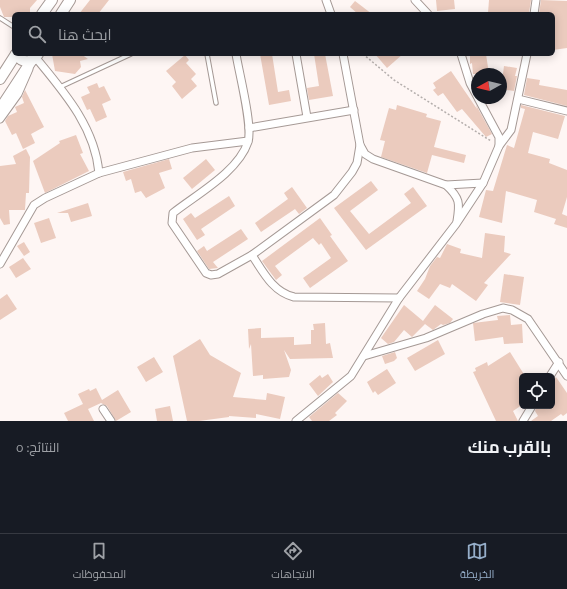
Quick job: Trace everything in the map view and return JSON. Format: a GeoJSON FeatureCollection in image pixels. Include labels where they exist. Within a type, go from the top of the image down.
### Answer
{"type":"FeatureCollection","features":[{"type":"Feature","properties":{"kind":"main road"},"geometry":{"type":"LineString","coordinates":[[43,12],[51,0]]}},
{"type":"Feature","properties":{"kind":"main road"},"geometry":{"type":"LineString","coordinates":[[61,12],[70,0]]}},
{"type":"Feature","properties":{"kind":"main road"},"geometry":{"type":"LineString","coordinates":[[0,79],[15,56]]}},
{"type":"Feature","properties":{"kind":"main road"},"geometry":{"type":"LineString","coordinates":[[18,56],[22,60],[35,58]]}},
{"type":"Feature","properties":{"kind":"main road"},"geometry":{"type":"LineString","coordinates":[[0,109],[35,58]]}},
{"type":"Feature","properties":{"kind":"street"},"geometry":{"type":"LineString","coordinates":[[326,0],[330,12]]}},
{"type":"Feature","properties":{"kind":"street"},"geometry":{"type":"LineString","coordinates":[[415,0],[426,12]]}},
{"type":"Feature","properties":{"kind":"street"},"geometry":{"type":"LineString","coordinates":[[534,12],[536,0]]}},
{"type":"Feature","properties":{"kind":"street"},"geometry":{"type":"LineString","coordinates":[[236,56],[249,128],[248,141],[235,163],[227,172],[173,212],[171,218],[172,223],[206,273],[211,275],[218,274],[252,255],[334,196],[352,172],[357,163],[360,145],[343,56]]}},
{"type":"Feature","properties":{"kind":"street"},"geometry":{"type":"LineString","coordinates":[[296,56],[307,117]]}},
{"type":"Feature","properties":{"kind":"street"},"geometry":{"type":"LineString","coordinates":[[462,56],[471,85]]}},
{"type":"Feature","properties":{"kind":"street"},"geometry":{"type":"LineString","coordinates":[[296,421],[351,376],[399,298],[456,224],[483,183],[499,146],[511,130],[527,56]]}},
{"type":"Feature","properties":{"kind":"street"},"geometry":{"type":"LineString","coordinates":[[0,119],[18,94],[35,58],[67,95],[91,136],[98,160],[99,173]]}},
{"type":"Feature","properties":{"kind":"street"},"geometry":{"type":"LineString","coordinates":[[518,99],[567,111]]}},
{"type":"Feature","properties":{"kind":"street"},"geometry":{"type":"LineString","coordinates":[[482,104],[499,137],[499,146]]}},
{"type":"Feature","properties":{"kind":"street"},"geometry":{"type":"LineString","coordinates":[[249,128],[354,110]]}},
{"type":"Feature","properties":{"kind":"street"},"geometry":{"type":"LineString","coordinates":[[0,264],[34,204],[99,173],[192,148],[248,141]]}},
{"type":"Feature","properties":{"kind":"street"},"geometry":{"type":"LineString","coordinates":[[360,145],[365,154],[373,159],[446,185],[454,192],[459,201],[456,224]]}},
{"type":"Feature","properties":{"kind":"street"},"geometry":{"type":"LineString","coordinates":[[446,185],[483,183]]}},
{"type":"Feature","properties":{"kind":"street"},"geometry":{"type":"LineString","coordinates":[[252,255],[275,287],[287,296],[399,298]]}},
{"type":"Feature","properties":{"kind":"street"},"geometry":{"type":"LineString","coordinates":[[364,356],[426,338],[483,314],[503,308],[512,310],[528,319],[559,362],[567,376]]}},
{"type":"Feature","properties":{"kind":"street"},"geometry":{"type":"LineString","coordinates":[[552,373],[559,362]]}},
{"type":"Feature","properties":{"kind":"street"},"geometry":{"type":"LineString","coordinates":[[103,409],[111,421]]}},
{"type":"Feature","properties":{"kind":"street"},"geometry":{"type":"LineString","coordinates":[[523,421],[530,409]]}},
{"type":"Feature","properties":{"kind":"lane"},"geometry":{"type":"LineString","coordinates":[[0,18],[12,26]]}},
{"type":"Feature","properties":{"kind":"lane"},"geometry":{"type":"LineString","coordinates":[[60,87],[127,56]]}},
{"type":"Feature","properties":{"kind":"lane"},"geometry":{"type":"LineString","coordinates":[[207,56],[216,103]]}},
{"type":"Feature","properties":{"kind":"path"},"geometry":{"type":"LineString","coordinates":[[365,56],[394,80],[499,146]]}},
{"type":"Feature","properties":{"kind":"building"},"geometry":{"type":"Polygon","coordinates":[[[0,0],[37,0],[30,8],[30,12],[12,12],[12,17],[4,17],[0,7],[0,0]]]}},
{"type":"Feature","properties":{"kind":"building"},"geometry":{"type":"Polygon","coordinates":[[[90,0],[109,0],[100,12],[81,12],[90,0]]]}},
{"type":"Feature","properties":{"kind":"building"},"geometry":{"type":"Polygon","coordinates":[[[436,0],[454,0],[455,9],[437,11],[436,0]]]}},
{"type":"Feature","properties":{"kind":"building"},"geometry":{"type":"Polygon","coordinates":[[[489,0],[531,0],[529,12],[488,12],[489,0]]]}},
{"type":"Feature","properties":{"kind":"building"},"geometry":{"type":"Polygon","coordinates":[[[541,0],[567,1],[567,48],[555,50],[555,12],[539,12],[541,0]]]}},
{"type":"Feature","properties":{"kind":"building"},"geometry":{"type":"Polygon","coordinates":[[[355,1],[369,12],[356,12],[350,7],[355,1]]]}},
{"type":"Feature","properties":{"kind":"building"},"geometry":{"type":"Polygon","coordinates":[[[52,56],[84,56],[88,59],[80,61],[81,67],[75,74],[55,71],[52,56]]]}},
{"type":"Feature","properties":{"kind":"building"},"geometry":{"type":"Polygon","coordinates":[[[184,56],[186,56],[189,60],[186,63],[196,74],[191,79],[197,86],[182,99],[172,86],[176,82],[166,71],[184,56]]]}},
{"type":"Feature","properties":{"kind":"building"},"geometry":{"type":"Polygon","coordinates":[[[260,56],[272,56],[278,92],[289,90],[291,101],[269,105],[260,56]]]}},
{"type":"Feature","properties":{"kind":"building"},"geometry":{"type":"Polygon","coordinates":[[[314,56],[325,56],[333,96],[309,100],[307,88],[319,86],[314,56]]]}},
{"type":"Feature","properties":{"kind":"building"},"geometry":{"type":"Polygon","coordinates":[[[377,56],[401,56],[387,68],[377,56]]]}},
{"type":"Feature","properties":{"kind":"building"},"geometry":{"type":"Polygon","coordinates":[[[470,56],[486,56],[488,68],[472,68],[472,63],[470,64],[470,56]]]}},
{"type":"Feature","properties":{"kind":"building"},"geometry":{"type":"Polygon","coordinates":[[[504,66],[517,68],[514,91],[507,90],[507,68],[504,68],[504,66]]]}},
{"type":"Feature","properties":{"kind":"building"},"geometry":{"type":"Polygon","coordinates":[[[451,71],[471,100],[471,104],[474,104],[477,109],[476,105],[492,134],[486,137],[462,109],[457,112],[443,93],[438,96],[433,90],[436,88],[433,83],[451,71]]]}},
{"type":"Feature","properties":{"kind":"building"},"geometry":{"type":"Polygon","coordinates":[[[527,78],[540,80],[539,85],[567,90],[567,106],[524,95],[527,78]]]}},
{"type":"Feature","properties":{"kind":"building"},"geometry":{"type":"Polygon","coordinates":[[[97,83],[99,88],[104,86],[111,100],[102,104],[107,117],[96,122],[90,109],[87,110],[81,97],[90,93],[87,87],[97,83]]]}},
{"type":"Feature","properties":{"kind":"building"},"geometry":{"type":"Polygon","coordinates":[[[25,90],[44,127],[31,134],[35,143],[23,149],[16,133],[12,135],[5,121],[8,116],[17,112],[15,107],[24,103],[22,97],[25,90]]]}},
{"type":"Feature","properties":{"kind":"building"},"geometry":{"type":"Polygon","coordinates":[[[397,105],[427,114],[426,117],[441,121],[434,147],[466,155],[464,163],[432,155],[427,173],[381,157],[385,141],[380,140],[389,108],[396,110],[397,105]]]}},
{"type":"Feature","properties":{"kind":"building"},"geometry":{"type":"Polygon","coordinates":[[[521,105],[565,116],[558,139],[533,132],[528,153],[550,159],[549,163],[567,170],[567,197],[562,214],[567,216],[567,228],[554,224],[556,219],[534,212],[537,200],[506,191],[502,223],[479,217],[486,190],[493,191],[507,145],[514,148],[525,109],[521,108],[521,105]]]}},
{"type":"Feature","properties":{"kind":"building"},"geometry":{"type":"Polygon","coordinates":[[[76,135],[83,153],[80,154],[89,171],[45,193],[33,161],[60,143],[59,141],[76,135]]]}},
{"type":"Feature","properties":{"kind":"building"},"geometry":{"type":"Polygon","coordinates":[[[26,149],[30,157],[29,193],[26,193],[25,210],[9,210],[10,224],[4,225],[0,218],[0,166],[16,164],[13,156],[26,149]]]}},
{"type":"Feature","properties":{"kind":"building"},"geometry":{"type":"Polygon","coordinates":[[[169,159],[172,169],[159,173],[165,188],[146,198],[141,191],[135,193],[131,179],[126,181],[123,172],[169,159]]]}},
{"type":"Feature","properties":{"kind":"building"},"geometry":{"type":"Polygon","coordinates":[[[206,159],[215,170],[192,189],[183,178],[206,159]]]}},
{"type":"Feature","properties":{"kind":"building"},"geometry":{"type":"Polygon","coordinates":[[[371,181],[378,190],[350,211],[369,234],[411,203],[404,194],[413,187],[427,206],[366,250],[334,208],[371,181]]]}},
{"type":"Feature","properties":{"kind":"building"},"geometry":{"type":"Polygon","coordinates":[[[292,187],[307,208],[299,214],[295,209],[261,232],[255,223],[288,199],[284,193],[292,187]]]}},
{"type":"Feature","properties":{"kind":"building"},"geometry":{"type":"Polygon","coordinates":[[[229,196],[235,206],[201,229],[205,235],[197,240],[183,219],[191,213],[195,218],[229,196]]]}},
{"type":"Feature","properties":{"kind":"building"},"geometry":{"type":"Polygon","coordinates":[[[88,203],[92,216],[71,222],[68,213],[57,213],[88,203]]]}},
{"type":"Feature","properties":{"kind":"building"},"geometry":{"type":"Polygon","coordinates":[[[49,218],[56,238],[41,243],[34,223],[49,218]]]}},
{"type":"Feature","properties":{"kind":"building"},"geometry":{"type":"Polygon","coordinates":[[[320,218],[332,235],[330,236],[348,261],[310,288],[303,278],[331,258],[321,243],[319,245],[313,238],[275,266],[282,275],[276,280],[262,261],[320,218]]]}},
{"type":"Feature","properties":{"kind":"building"},"geometry":{"type":"Polygon","coordinates":[[[241,229],[248,239],[213,262],[218,268],[209,269],[197,251],[204,246],[207,251],[241,229]]]}},
{"type":"Feature","properties":{"kind":"building"},"geometry":{"type":"Polygon","coordinates":[[[485,233],[505,236],[504,252],[511,254],[484,283],[488,285],[476,301],[452,284],[450,288],[440,284],[429,299],[417,291],[425,279],[430,266],[437,257],[440,258],[447,244],[461,249],[460,253],[482,258],[485,233]]]}},
{"type":"Feature","properties":{"kind":"building"},"geometry":{"type":"Polygon","coordinates":[[[24,242],[30,252],[24,256],[17,246],[24,242]]]}},
{"type":"Feature","properties":{"kind":"building"},"geometry":{"type":"Polygon","coordinates":[[[23,258],[31,269],[16,278],[9,267],[23,258]]]}},
{"type":"Feature","properties":{"kind":"building"},"geometry":{"type":"Polygon","coordinates":[[[504,274],[524,277],[520,305],[500,302],[504,274]]]}},
{"type":"Feature","properties":{"kind":"building"},"geometry":{"type":"Polygon","coordinates":[[[7,294],[17,309],[0,320],[0,299],[7,294]]]}},
{"type":"Feature","properties":{"kind":"building"},"geometry":{"type":"Polygon","coordinates":[[[404,305],[423,321],[435,305],[453,319],[450,323],[443,325],[441,324],[433,330],[425,324],[412,337],[404,330],[394,342],[388,344],[381,338],[404,305]]]}},
{"type":"Feature","properties":{"kind":"building"},"geometry":{"type":"Polygon","coordinates":[[[510,315],[511,325],[522,324],[523,343],[504,344],[503,337],[475,341],[473,323],[498,320],[497,316],[510,315]]]}},
{"type":"Feature","properties":{"kind":"building"},"geometry":{"type":"Polygon","coordinates":[[[325,323],[326,344],[330,343],[333,358],[290,359],[284,350],[291,370],[289,377],[263,379],[263,375],[253,376],[251,344],[249,349],[248,329],[261,328],[261,338],[294,337],[294,345],[311,344],[311,330],[314,330],[313,324],[325,323]]]}},
{"type":"Feature","properties":{"kind":"building"},"geometry":{"type":"Polygon","coordinates":[[[200,339],[210,355],[241,373],[233,397],[266,400],[267,393],[285,397],[280,419],[256,414],[256,418],[229,416],[199,421],[187,421],[173,356],[200,339]]]}},
{"type":"Feature","properties":{"kind":"building"},"geometry":{"type":"Polygon","coordinates":[[[438,340],[445,354],[415,371],[407,358],[438,340]]]}},
{"type":"Feature","properties":{"kind":"building"},"geometry":{"type":"Polygon","coordinates":[[[395,352],[397,358],[394,361],[385,364],[382,356],[395,352]]]}},
{"type":"Feature","properties":{"kind":"building"},"geometry":{"type":"Polygon","coordinates":[[[510,352],[523,373],[519,373],[519,407],[513,411],[518,421],[496,421],[473,372],[476,371],[475,368],[487,362],[488,366],[510,352]]]}},
{"type":"Feature","properties":{"kind":"building"},"geometry":{"type":"Polygon","coordinates":[[[154,357],[163,372],[146,382],[137,367],[154,357]]]}},
{"type":"Feature","properties":{"kind":"building"},"geometry":{"type":"Polygon","coordinates":[[[387,369],[396,383],[378,395],[375,391],[373,393],[367,382],[387,369]]]}},
{"type":"Feature","properties":{"kind":"building"},"geometry":{"type":"Polygon","coordinates":[[[328,374],[333,382],[318,396],[309,384],[320,375],[322,378],[328,374]]]}},
{"type":"Feature","properties":{"kind":"building"},"geometry":{"type":"Polygon","coordinates":[[[556,377],[567,393],[567,413],[563,416],[561,414],[551,421],[531,421],[538,416],[535,411],[536,409],[555,409],[556,377]]]}},
{"type":"Feature","properties":{"kind":"building"},"geometry":{"type":"Polygon","coordinates":[[[96,388],[102,400],[118,390],[131,412],[116,421],[107,406],[101,403],[88,409],[94,421],[68,421],[64,413],[83,404],[78,394],[89,389],[90,391],[96,388]]]}},
{"type":"Feature","properties":{"kind":"building"},"geometry":{"type":"Polygon","coordinates":[[[338,393],[347,401],[335,413],[337,415],[329,421],[312,421],[309,417],[338,393]]]}},
{"type":"Feature","properties":{"kind":"building"},"geometry":{"type":"Polygon","coordinates":[[[170,406],[173,421],[157,421],[155,409],[170,406]]]}}]}
